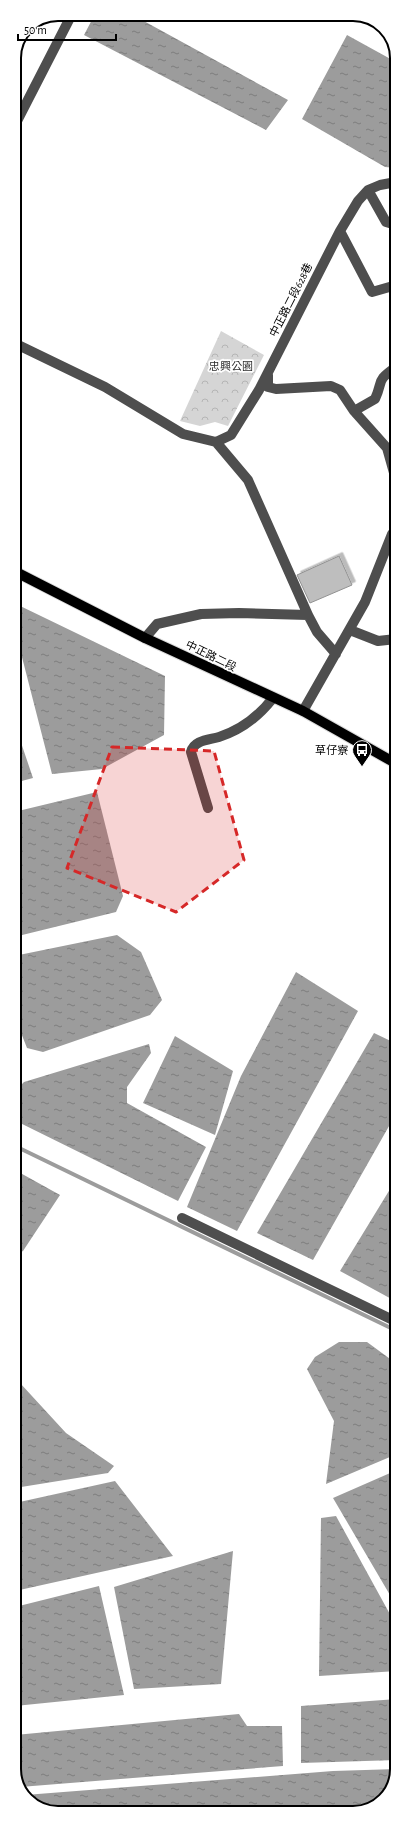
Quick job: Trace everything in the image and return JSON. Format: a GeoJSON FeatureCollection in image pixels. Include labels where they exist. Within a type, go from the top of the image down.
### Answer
{"type":"FeatureCollection","features":[{"type":"Feature","properties":{"kind":"main road","name":"中正路二段"},"geometry":{"type":"LineString","coordinates":[[21,575],[145,638],[304,712],[390,761]]}},
{"type":"Feature","properties":{"kind":"street"},"geometry":{"type":"LineString","coordinates":[[21,113],[68,21]]}},
{"type":"Feature","properties":{"kind":"street"},"geometry":{"type":"LineString","coordinates":[[390,183],[368,190],[386,222],[390,223]]}},
{"type":"Feature","properties":{"kind":"street","name":"中正路二段628巷"},"geometry":{"type":"LineString","coordinates":[[216,442],[231,434],[260,390],[340,231],[358,201],[368,190]]}},
{"type":"Feature","properties":{"kind":"street"},"geometry":{"type":"LineString","coordinates":[[340,231],[372,292],[390,287]]}},
{"type":"Feature","properties":{"kind":"street"},"geometry":{"type":"LineString","coordinates":[[21,346],[105,387],[183,434],[216,442],[248,480],[308,615],[317,632],[336,654]]}},
{"type":"Feature","properties":{"kind":"street"},"geometry":{"type":"LineString","coordinates":[[354,411],[375,399],[383,376],[390,371]]}},
{"type":"Feature","properties":{"kind":"street"},"geometry":{"type":"LineString","coordinates":[[268,372],[268,387],[276,389],[336,387],[340,390],[354,411],[384,443],[390,457]]}},
{"type":"Feature","properties":{"kind":"street"},"geometry":{"type":"LineString","coordinates":[[304,712],[365,602],[390,539]]}},
{"type":"Feature","properties":{"kind":"street"},"geometry":{"type":"LineString","coordinates":[[145,638],[157,624],[201,614],[239,613],[308,615]]}},
{"type":"Feature","properties":{"kind":"street"},"geometry":{"type":"LineString","coordinates":[[350,630],[378,641],[390,640]]}},
{"type":"Feature","properties":{"kind":"street"},"geometry":{"type":"LineString","coordinates":[[208,808],[191,752],[192,747],[195,744],[221,736],[244,724],[262,712],[273,698]]}},
{"type":"Feature","properties":{"kind":"street"},"geometry":{"type":"LineString","coordinates":[[182,1218],[390,1319]]}},
{"type":"Feature","properties":{"kind":"highlighted area"},"geometry":{"type":"Polygon","coordinates":[[[112,747],[214,751],[244,860],[176,912],[67,868],[112,747]]]}},
{"type":"Feature","properties":{"kind":"green space","name":"忠興公園"},"geometry":{"type":"Polygon","coordinates":[[[221,331],[264,355],[228,426],[215,422],[200,426],[180,421],[221,331]]]}},
{"type":"Feature","properties":{"kind":"water"},"geometry":{"type":"Polygon","coordinates":[[[91,21],[144,21],[288,100],[266,130],[84,35],[91,21]]]}},
{"type":"Feature","properties":{"kind":"water"},"geometry":{"type":"Polygon","coordinates":[[[347,35],[390,59],[390,167],[385,167],[302,119],[347,35]]]}},
{"type":"Feature","properties":{"kind":"water"},"geometry":{"type":"Polygon","coordinates":[[[21,606],[165,676],[164,735],[102,769],[52,774],[21,653],[21,606]]]}},
{"type":"Feature","properties":{"kind":"water"},"geometry":{"type":"Polygon","coordinates":[[[21,743],[33,778],[21,781],[21,743]]]}},
{"type":"Feature","properties":{"kind":"water"},"geometry":{"type":"Polygon","coordinates":[[[97,792],[123,896],[116,912],[21,935],[21,810],[97,792]]]}},
{"type":"Feature","properties":{"kind":"water"},"geometry":{"type":"Polygon","coordinates":[[[117,935],[141,952],[162,1000],[150,1015],[43,1052],[27,1048],[21,1033],[21,955],[117,935]]]}},
{"type":"Feature","properties":{"kind":"water"},"geometry":{"type":"Polygon","coordinates":[[[296,972],[358,1011],[237,1231],[187,1207],[241,1076],[296,972]]]}},
{"type":"Feature","properties":{"kind":"water"},"geometry":{"type":"Polygon","coordinates":[[[374,1033],[390,1041],[390,1124],[313,1260],[257,1233],[374,1033]]]}},
{"type":"Feature","properties":{"kind":"water"},"geometry":{"type":"Polygon","coordinates":[[[175,1036],[233,1071],[215,1135],[143,1103],[175,1036]]]}},
{"type":"Feature","properties":{"kind":"water"},"geometry":{"type":"Polygon","coordinates":[[[149,1044],[151,1053],[127,1087],[127,1103],[206,1147],[178,1201],[21,1123],[21,1085],[24,1082],[149,1044]]]}},
{"type":"Feature","properties":{"kind":"water"},"geometry":{"type":"Polygon","coordinates":[[[21,1173],[60,1195],[21,1252],[21,1173]]]}},
{"type":"Feature","properties":{"kind":"water"},"geometry":{"type":"Polygon","coordinates":[[[390,1189],[390,1298],[340,1271],[390,1189]]]}},
{"type":"Feature","properties":{"kind":"water"},"geometry":{"type":"Polygon","coordinates":[[[339,1342],[367,1342],[390,1359],[390,1457],[326,1484],[334,1421],[307,1369],[315,1357],[339,1342]]]}},
{"type":"Feature","properties":{"kind":"water"},"geometry":{"type":"Polygon","coordinates":[[[21,1384],[66,1433],[114,1466],[108,1473],[21,1487],[21,1384]]]}},
{"type":"Feature","properties":{"kind":"water"},"geometry":{"type":"Polygon","coordinates":[[[390,1473],[390,1595],[333,1498],[390,1473]]]}},
{"type":"Feature","properties":{"kind":"water"},"geometry":{"type":"Polygon","coordinates":[[[115,1481],[173,1556],[21,1590],[21,1502],[115,1481]]]}},
{"type":"Feature","properties":{"kind":"water"},"geometry":{"type":"Polygon","coordinates":[[[336,1516],[390,1614],[390,1671],[319,1676],[321,1518],[336,1516]]]}},
{"type":"Feature","properties":{"kind":"water"},"geometry":{"type":"Polygon","coordinates":[[[233,1551],[221,1684],[134,1689],[114,1587],[233,1551]]]}},
{"type":"Feature","properties":{"kind":"water"},"geometry":{"type":"Polygon","coordinates":[[[99,1586],[124,1695],[21,1705],[21,1606],[99,1586]]]}},
{"type":"Feature","properties":{"kind":"water"},"geometry":{"type":"Polygon","coordinates":[[[390,1700],[390,1760],[301,1763],[301,1706],[390,1700]]]}},
{"type":"Feature","properties":{"kind":"water"},"geometry":{"type":"Polygon","coordinates":[[[239,1714],[247,1726],[282,1726],[283,1766],[25,1787],[21,1769],[21,1734],[239,1714]]]}},
{"type":"Feature","properties":{"kind":"water"},"geometry":{"type":"Polygon","coordinates":[[[390,1769],[385,1788],[377,1797],[367,1803],[353,1806],[55,1806],[37,1800],[31,1794],[333,1771],[390,1769]]]}},
{"type":"Feature","properties":{"kind":"building"},"geometry":{"type":"Polygon","coordinates":[[[339,556],[352,585],[310,603],[297,575],[339,556]]]}},
{"type":"Feature","properties":{"kind":"waterway"},"geometry":{"type":"LineString","coordinates":[[21,1149],[390,1328]]}},
{"type":"Feature","properties":{"kind":"place","name":"草仔寮"},"geometry":{"type":"Point","coordinates":[362,767]}}]}
